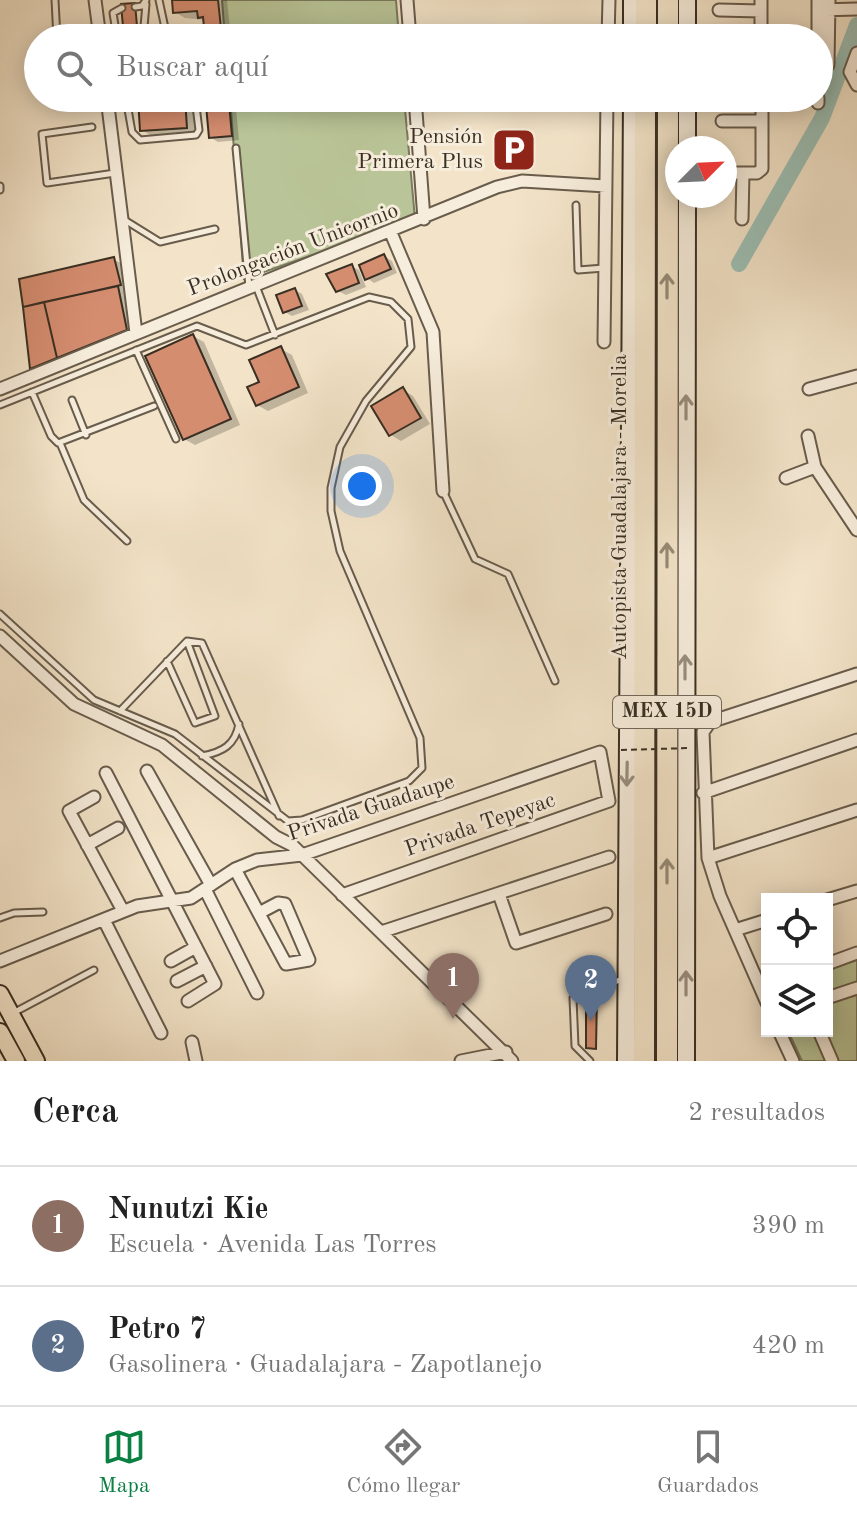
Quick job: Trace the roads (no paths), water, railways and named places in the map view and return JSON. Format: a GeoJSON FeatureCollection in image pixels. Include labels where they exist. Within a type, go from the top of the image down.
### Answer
{"type":"FeatureCollection","features":[{"type":"Feature","properties":{"kind":"highway"},"geometry":{"type":"LineString","coordinates":[[646,0],[646,24]]}},
{"type":"Feature","properties":{"kind":"highway"},"geometry":{"type":"LineString","coordinates":[[668,0],[668,24]]}},
{"type":"Feature","properties":{"kind":"highway"},"geometry":{"type":"LineString","coordinates":[[632,164],[641,112]]}},
{"type":"Feature","properties":{"kind":"highway","name":"Autopista Guadalajara - Morelia"},"geometry":{"type":"LineString","coordinates":[[644,112],[644,1061]]}},
{"type":"Feature","properties":{"kind":"highway","name":"MEX 15D"},"geometry":{"type":"LineString","coordinates":[[667,1061],[668,112]]}},
{"type":"Feature","properties":{"kind":"main road"},"geometry":{"type":"LineString","coordinates":[[0,994],[36,1061]]}},
{"type":"Feature","properties":{"kind":"main road"},"geometry":{"type":"LineString","coordinates":[[0,1032],[16,1061]]}},
{"type":"Feature","properties":{"kind":"street"},"geometry":{"type":"LineString","coordinates":[[95,0],[98,24]]}},
{"type":"Feature","properties":{"kind":"street"},"geometry":{"type":"LineString","coordinates":[[407,0],[409,24]]}},
{"type":"Feature","properties":{"kind":"street"},"geometry":{"type":"LineString","coordinates":[[608,24],[609,0]]}},
{"type":"Feature","properties":{"kind":"street"},"geometry":{"type":"LineString","coordinates":[[632,0],[632,24]]}},
{"type":"Feature","properties":{"kind":"street"},"geometry":{"type":"LineString","coordinates":[[687,0],[687,24]]}},
{"type":"Feature","properties":{"kind":"street"},"geometry":{"type":"LineString","coordinates":[[719,10],[761,5]]}},
{"type":"Feature","properties":{"kind":"street"},"geometry":{"type":"LineString","coordinates":[[824,5],[857,9]]}},
{"type":"Feature","properties":{"kind":"street"},"geometry":{"type":"LineString","coordinates":[[857,53],[850,72],[857,85]]}},
{"type":"Feature","properties":{"kind":"street"},"geometry":{"type":"LineString","coordinates":[[109,112],[136,333]]}},
{"type":"Feature","properties":{"kind":"street"},"geometry":{"type":"LineString","coordinates":[[416,112],[424,219]]}},
{"type":"Feature","properties":{"kind":"street"},"geometry":{"type":"LineString","coordinates":[[604,342],[607,112]]}},
{"type":"Feature","properties":{"kind":"street"},"geometry":{"type":"LineString","coordinates":[[626,1061],[632,112]]}},
{"type":"Feature","properties":{"kind":"street"},"geometry":{"type":"LineString","coordinates":[[687,112],[687,136]]}},
{"type":"Feature","properties":{"kind":"street"},"geometry":{"type":"LineString","coordinates":[[737,173],[761,171],[762,112]]}},
{"type":"Feature","properties":{"kind":"street"},"geometry":{"type":"LineString","coordinates":[[722,121],[762,121]]}},
{"type":"Feature","properties":{"kind":"street"},"geometry":{"type":"LineString","coordinates":[[742,219],[743,173]]}},
{"type":"Feature","properties":{"kind":"street","name":"Prolongación Unicornio"},"geometry":{"type":"LineString","coordinates":[[0,389],[509,183],[606,186]]}},
{"type":"Feature","properties":{"kind":"street"},"geometry":{"type":"LineString","coordinates":[[686,1061],[687,208]]}},
{"type":"Feature","properties":{"kind":"street"},"geometry":{"type":"LineString","coordinates":[[391,233],[433,332],[443,491]]}},
{"type":"Feature","properties":{"kind":"street"},"geometry":{"type":"LineString","coordinates":[[809,389],[857,376]]}},
{"type":"Feature","properties":{"kind":"street"},"geometry":{"type":"LineString","coordinates":[[808,436],[815,467],[857,530]]}},
{"type":"Feature","properties":{"kind":"street"},"geometry":{"type":"LineString","coordinates":[[786,478],[815,467]]}},
{"type":"Feature","properties":{"kind":"street"},"geometry":{"type":"LineString","coordinates":[[0,636],[74,704],[162,745],[302,858],[509,1057]]}},
{"type":"Feature","properties":{"kind":"street"},"geometry":{"type":"LineString","coordinates":[[761,982],[735,930],[708,858],[702,754],[707,725],[857,674]]}},
{"type":"Feature","properties":{"kind":"street"},"geometry":{"type":"LineString","coordinates":[[703,793],[857,740]]}},
{"type":"Feature","properties":{"kind":"street","name":"Privada Guadaupe"},"geometry":{"type":"LineString","coordinates":[[0,961],[123,911],[191,898],[235,869],[257,860],[302,858],[600,752],[606,776]]}},
{"type":"Feature","properties":{"kind":"street"},"geometry":{"type":"LineString","coordinates":[[147,771],[208,887],[257,993]]}},
{"type":"Feature","properties":{"kind":"street"},"geometry":{"type":"LineString","coordinates":[[106,773],[215,987],[188,1001]]}},
{"type":"Feature","properties":{"kind":"street","name":"Privada Tepeyac"},"geometry":{"type":"LineString","coordinates":[[342,895],[609,801],[606,776]]}},
{"type":"Feature","properties":{"kind":"street"},"geometry":{"type":"LineString","coordinates":[[94,797],[69,809],[123,911]]}},
{"type":"Feature","properties":{"kind":"street"},"geometry":{"type":"LineString","coordinates":[[708,858],[857,810]]}},
{"type":"Feature","properties":{"kind":"street"},"geometry":{"type":"LineString","coordinates":[[87,845],[118,828]]}},
{"type":"Feature","properties":{"kind":"street"},"geometry":{"type":"LineString","coordinates":[[381,932],[609,857]]}},
{"type":"Feature","properties":{"kind":"street"},"geometry":{"type":"LineString","coordinates":[[235,869],[286,964],[309,960],[285,904],[278,903],[259,913]]}},
{"type":"Feature","properties":{"kind":"street"},"geometry":{"type":"LineString","coordinates":[[833,898],[857,891]]}},
{"type":"Feature","properties":{"kind":"street"},"geometry":{"type":"LineString","coordinates":[[499,894],[516,943],[606,914]]}},
{"type":"Feature","properties":{"kind":"street"},"geometry":{"type":"LineString","coordinates":[[104,920],[161,1033]]}},
{"type":"Feature","properties":{"kind":"street"},"geometry":{"type":"LineString","coordinates":[[735,930],[761,922]]}},
{"type":"Feature","properties":{"kind":"street"},"geometry":{"type":"LineString","coordinates":[[171,961],[196,947]]}},
{"type":"Feature","properties":{"kind":"street"},"geometry":{"type":"LineString","coordinates":[[833,962],[857,953]]}},
{"type":"Feature","properties":{"kind":"street"},"geometry":{"type":"LineString","coordinates":[[177,981],[206,966]]}},
{"type":"Feature","properties":{"kind":"street"},"geometry":{"type":"LineString","coordinates":[[833,996],[857,988]]}},
{"type":"Feature","properties":{"kind":"street"},"geometry":{"type":"LineString","coordinates":[[782,1037],[793,1061]]}},
{"type":"Feature","properties":{"kind":"street"},"geometry":{"type":"LineString","coordinates":[[822,1037],[832,1061]]}},
{"type":"Feature","properties":{"kind":"street"},"geometry":{"type":"LineString","coordinates":[[192,1042],[196,1061]]}},
{"type":"Feature","properties":{"kind":"street"},"geometry":{"type":"LineString","coordinates":[[461,1061],[509,1057]]}},
{"type":"Feature","properties":{"kind":"lane"},"geometry":{"type":"LineString","coordinates":[[55,0],[56,24]]}},
{"type":"Feature","properties":{"kind":"lane"},"geometry":{"type":"LineString","coordinates":[[159,0],[164,24]]}},
{"type":"Feature","properties":{"kind":"lane"},"geometry":{"type":"LineString","coordinates":[[135,7],[146,2],[144,24]]}},
{"type":"Feature","properties":{"kind":"lane"},"geometry":{"type":"LineString","coordinates":[[115,24],[113,13],[122,8]]}},
{"type":"Feature","properties":{"kind":"lane"},"geometry":{"type":"LineString","coordinates":[[128,112],[132,132],[140,140],[198,133],[196,112]]}},
{"type":"Feature","properties":{"kind":"lane"},"geometry":{"type":"LineString","coordinates":[[92,127],[42,134],[47,183],[116,173]]}},
{"type":"Feature","properties":{"kind":"lane"},"geometry":{"type":"LineString","coordinates":[[236,148],[253,287],[275,335]]}},
{"type":"Feature","properties":{"kind":"lane"},"geometry":{"type":"LineString","coordinates":[[576,205],[578,270],[605,268]]}},
{"type":"Feature","properties":{"kind":"lane"},"geometry":{"type":"LineString","coordinates":[[122,218],[160,242],[215,229]]}},
{"type":"Feature","properties":{"kind":"lane"},"geometry":{"type":"LineString","coordinates":[[0,405],[197,326],[240,344],[256,343],[369,297],[391,302],[408,319],[411,347],[366,401],[340,447],[331,488],[331,511],[340,551],[420,738],[422,768],[409,781],[302,820],[288,821],[280,818],[175,734],[94,700],[0,614]]}},
{"type":"Feature","properties":{"kind":"lane"},"geometry":{"type":"LineString","coordinates":[[136,350],[176,439]]}},
{"type":"Feature","properties":{"kind":"lane"},"geometry":{"type":"LineString","coordinates":[[32,392],[51,436],[60,443],[84,500],[127,541]]}},
{"type":"Feature","properties":{"kind":"lane"},"geometry":{"type":"LineString","coordinates":[[72,400],[86,435]]}},
{"type":"Feature","properties":{"kind":"lane"},"geometry":{"type":"LineString","coordinates":[[60,443],[154,406]]}},
{"type":"Feature","properties":{"kind":"lane"},"geometry":{"type":"LineString","coordinates":[[443,491],[475,559],[508,574],[555,681]]}},
{"type":"Feature","properties":{"kind":"lane"},"geometry":{"type":"LineString","coordinates":[[120,711],[187,641],[195,639],[205,646],[280,818]]}},
{"type":"Feature","properties":{"kind":"lane"},"geometry":{"type":"LineString","coordinates":[[167,661],[195,723],[215,716],[187,641]]}},
{"type":"Feature","properties":{"kind":"lane"},"geometry":{"type":"LineString","coordinates":[[202,756],[223,750],[232,743],[239,723]]}},
{"type":"Feature","properties":{"kind":"lane"},"geometry":{"type":"LineString","coordinates":[[0,918],[14,913],[43,912]]}},
{"type":"Feature","properties":{"kind":"lane"},"geometry":{"type":"LineString","coordinates":[[11,1015],[94,970]]}},
{"type":"Feature","properties":{"kind":"lane"},"geometry":{"type":"LineString","coordinates":[[590,1061],[575,1046],[572,1000],[626,977]]}},
{"type":"Feature","properties":{"kind":"waterway"},"geometry":{"type":"LineString","coordinates":[[833,89],[857,25]]}},
{"type":"Feature","properties":{"kind":"waterway"},"geometry":{"type":"LineString","coordinates":[[739,264],[824,112]]}},
{"type":"Feature","properties":{"kind":"place","name":"Pensión Primera Plus"},"geometry":{"type":"Point","coordinates":[514,150]}},
{"type":"Feature","properties":{"kind":"place","name":"Nunutzi Kie"},"geometry":{"type":"Point","coordinates":[453,1019]}},
{"type":"Feature","properties":{"kind":"place","name":"Petro 7"},"geometry":{"type":"Point","coordinates":[591,1021]}}]}
